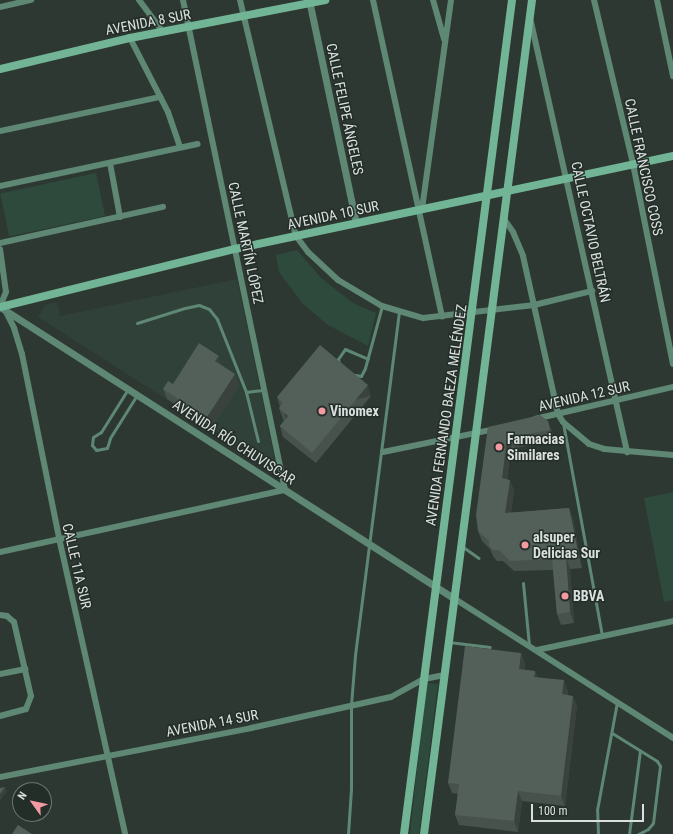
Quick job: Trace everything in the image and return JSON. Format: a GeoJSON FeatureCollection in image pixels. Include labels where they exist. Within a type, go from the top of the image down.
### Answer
{"type":"FeatureCollection","features":[{"type":"Feature","properties":{"kind":"main road","name":"AVENIDA 8 SUR"},"geometry":{"type":"LineString","coordinates":[[0,69],[130,38],[325,0]]}},
{"type":"Feature","properties":{"kind":"main road","name":"AVENIDA FERNANDO BAEZA MELÉNDEZ"},"geometry":{"type":"LineString","coordinates":[[404,834],[512,0]]}},
{"type":"Feature","properties":{"kind":"main road"},"geometry":{"type":"LineString","coordinates":[[424,834],[532,0]]}},
{"type":"Feature","properties":{"kind":"main road","name":"AVENIDA 10 SUR"},"geometry":{"type":"LineString","coordinates":[[0,307],[235,249],[673,156]]}},
{"type":"Feature","properties":{"kind":"street"},"geometry":{"type":"LineString","coordinates":[[0,7],[12,2],[31,0]]}},
{"type":"Feature","properties":{"kind":"street"},"geometry":{"type":"LineString","coordinates":[[139,0],[163,32]]}},
{"type":"Feature","properties":{"kind":"street","name":"CALLE MARTÍN LÓPEZ"},"geometry":{"type":"LineString","coordinates":[[183,0],[285,490]]}},
{"type":"Feature","properties":{"kind":"street"},"geometry":{"type":"LineString","coordinates":[[240,0],[296,236],[308,252],[338,280],[382,306],[399,313],[423,318],[472,314],[534,305],[592,291]]}},
{"type":"Feature","properties":{"kind":"street"},"geometry":{"type":"LineString","coordinates":[[373,0],[420,210],[442,317]]}},
{"type":"Feature","properties":{"kind":"street"},"geometry":{"type":"LineString","coordinates":[[433,0],[445,42]]}},
{"type":"Feature","properties":{"kind":"street"},"geometry":{"type":"LineString","coordinates":[[420,210],[451,0]]}},
{"type":"Feature","properties":{"kind":"street","name":"CALLE FRANCISCO COSS"},"geometry":{"type":"LineString","coordinates":[[594,0],[633,164],[673,364]]}},
{"type":"Feature","properties":{"kind":"street"},"geometry":{"type":"LineString","coordinates":[[657,0],[673,76]]}},
{"type":"Feature","properties":{"kind":"street","name":"CALLE FELIPE ÁNGELES"},"geometry":{"type":"LineString","coordinates":[[309,2],[356,223]]}},
{"type":"Feature","properties":{"kind":"street","name":"CALLE OCTAVIO BELTRÁN"},"geometry":{"type":"LineString","coordinates":[[530,18],[567,178],[627,452]]}},
{"type":"Feature","properties":{"kind":"street"},"geometry":{"type":"LineString","coordinates":[[130,38],[172,120],[180,148]]}},
{"type":"Feature","properties":{"kind":"street"},"geometry":{"type":"LineString","coordinates":[[0,131],[160,97]]}},
{"type":"Feature","properties":{"kind":"street"},"geometry":{"type":"LineString","coordinates":[[0,186],[198,144]]}},
{"type":"Feature","properties":{"kind":"street"},"geometry":{"type":"LineString","coordinates":[[110,162],[120,217]]}},
{"type":"Feature","properties":{"kind":"street"},"geometry":{"type":"LineString","coordinates":[[0,243],[163,207]]}},
{"type":"Feature","properties":{"kind":"street"},"geometry":{"type":"LineString","coordinates":[[504,219],[513,232],[523,256],[558,414],[563,422],[589,444],[627,452],[673,455]]}},
{"type":"Feature","properties":{"kind":"street"},"geometry":{"type":"LineString","coordinates":[[0,250],[6,292],[0,307]]}},
{"type":"Feature","properties":{"kind":"street","name":"AVENIDA RÍO CHUVISCAR"},"geometry":{"type":"LineString","coordinates":[[0,307],[455,599]]}},
{"type":"Feature","properties":{"kind":"street","name":"CALLE 11A SUR"},"geometry":{"type":"LineString","coordinates":[[0,307],[9,316],[22,354],[58,538],[109,756],[125,834]]}},
{"type":"Feature","properties":{"kind":"street","name":"AVENIDA 12 SUR"},"geometry":{"type":"LineString","coordinates":[[528,421],[673,387]]}},
{"type":"Feature","properties":{"kind":"street"},"geometry":{"type":"LineString","coordinates":[[383,452],[456,438],[506,426]]}},
{"type":"Feature","properties":{"kind":"street"},"geometry":{"type":"LineString","coordinates":[[0,552],[58,538],[285,490]]}},
{"type":"Feature","properties":{"kind":"street"},"geometry":{"type":"LineString","coordinates":[[455,599],[673,738]]}},
{"type":"Feature","properties":{"kind":"street"},"geometry":{"type":"LineString","coordinates":[[0,614],[7,616],[14,622],[30,690],[29,705],[21,711],[0,716]]}},
{"type":"Feature","properties":{"kind":"street"},"geometry":{"type":"LineString","coordinates":[[537,650],[673,621]]}},
{"type":"Feature","properties":{"kind":"street"},"geometry":{"type":"LineString","coordinates":[[0,674],[26,669]]}},
{"type":"Feature","properties":{"kind":"street","name":"AVENIDA 14 SUR"},"geometry":{"type":"LineString","coordinates":[[0,777],[274,724],[351,705],[391,698],[424,679],[445,675]]}},
{"type":"Feature","properties":{"kind":"lane"},"geometry":{"type":"LineString","coordinates":[[137,323],[198,305],[209,309],[217,319],[246,392],[258,440]]}},
{"type":"Feature","properties":{"kind":"lane"},"geometry":{"type":"LineString","coordinates":[[351,372],[361,376],[368,359],[382,306]]}},
{"type":"Feature","properties":{"kind":"lane"},"geometry":{"type":"LineString","coordinates":[[348,834],[351,790],[351,705],[399,313]]}},
{"type":"Feature","properties":{"kind":"lane"},"geometry":{"type":"LineString","coordinates":[[345,368],[338,362],[345,349],[368,359]]}},
{"type":"Feature","properties":{"kind":"lane"},"geometry":{"type":"LineString","coordinates":[[128,389],[101,432],[93,437],[91,443],[96,450],[107,448],[110,438],[137,395]]}},
{"type":"Feature","properties":{"kind":"lane"},"geometry":{"type":"LineString","coordinates":[[246,392],[265,390]]}},
{"type":"Feature","properties":{"kind":"lane"},"geometry":{"type":"LineString","coordinates":[[563,422],[602,636]]}},
{"type":"Feature","properties":{"kind":"lane"},"geometry":{"type":"LineString","coordinates":[[462,546],[479,558]]}},
{"type":"Feature","properties":{"kind":"lane"},"geometry":{"type":"LineString","coordinates":[[523,583],[529,645]]}},
{"type":"Feature","properties":{"kind":"lane"},"geometry":{"type":"LineString","coordinates":[[449,642],[490,647]]}},
{"type":"Feature","properties":{"kind":"lane"},"geometry":{"type":"LineString","coordinates":[[598,834],[597,810],[617,702]]}},
{"type":"Feature","properties":{"kind":"lane"},"geometry":{"type":"LineString","coordinates":[[612,733],[657,761],[660,770],[653,823],[648,829],[638,834]]}},
{"type":"Feature","properties":{"kind":"lane"},"geometry":{"type":"LineString","coordinates":[[629,834],[640,751]]}},
{"type":"Feature","properties":{"kind":"shaded area"},"geometry":{"type":"Polygon","coordinates":[[[96,173],[105,216],[9,236],[0,193],[96,173]]]}},
{"type":"Feature","properties":{"kind":"shaded area"},"geometry":{"type":"Polygon","coordinates":[[[297,250],[321,278],[353,303],[376,313],[368,346],[328,325],[302,303],[279,272],[276,255],[297,250]]]}},
{"type":"Feature","properties":{"kind":"shaded area"},"geometry":{"type":"Polygon","coordinates":[[[237,279],[277,470],[38,317],[45,305],[57,302],[60,316],[237,279]]]}},
{"type":"Feature","properties":{"kind":"shaded area"},"geometry":{"type":"Polygon","coordinates":[[[673,492],[673,600],[664,602],[644,498],[673,492]]]}},
{"type":"Feature","properties":{"kind":"shaded area"},"geometry":{"type":"Polygon","coordinates":[[[426,683],[438,684],[419,834],[410,834],[426,683]]]}},
{"type":"Feature","properties":{"kind":"building"},"geometry":{"type":"Polygon","coordinates":[[[199,343],[219,356],[215,361],[235,374],[207,417],[163,389],[168,381],[173,384],[199,343]]]}},
{"type":"Feature","properties":{"kind":"building","name":"Vinomex"},"geometry":{"type":"Polygon","coordinates":[[[320,345],[368,385],[312,453],[280,426],[288,416],[279,408],[283,403],[277,397],[320,345]]]}},
{"type":"Feature","properties":{"kind":"building"},"geometry":{"type":"Polygon","coordinates":[[[540,415],[548,421],[550,430],[507,438],[502,478],[510,480],[505,513],[569,508],[579,557],[566,558],[570,612],[557,614],[552,559],[510,561],[499,550],[493,550],[489,546],[489,541],[478,531],[476,515],[488,427],[540,415]]]}},
{"type":"Feature","properties":{"kind":"building"},"geometry":{"type":"Polygon","coordinates":[[[465,646],[521,653],[519,669],[535,671],[534,677],[564,680],[562,694],[573,696],[561,796],[518,791],[514,821],[455,815],[459,784],[448,783],[465,646]]]}},
{"type":"Feature","properties":{"kind":"building"},"geometry":{"type":"Polygon","coordinates":[[[5,787],[0,794],[0,788],[5,787]]]}},
{"type":"Feature","properties":{"kind":"building"},"geometry":{"type":"Polygon","coordinates":[[[18,825],[32,834],[12,834],[18,825]]]}},
{"type":"Feature","properties":{"kind":"place","name":"Vinomex"},"geometry":{"type":"Point","coordinates":[322,411]}},
{"type":"Feature","properties":{"kind":"place","name":"Farmacias Similares"},"geometry":{"type":"Point","coordinates":[499,447]}},
{"type":"Feature","properties":{"kind":"place","name":"alsuper Delicias Sur"},"geometry":{"type":"Point","coordinates":[525,545]}},
{"type":"Feature","properties":{"kind":"place","name":"BBVA"},"geometry":{"type":"Point","coordinates":[565,596]}}]}
